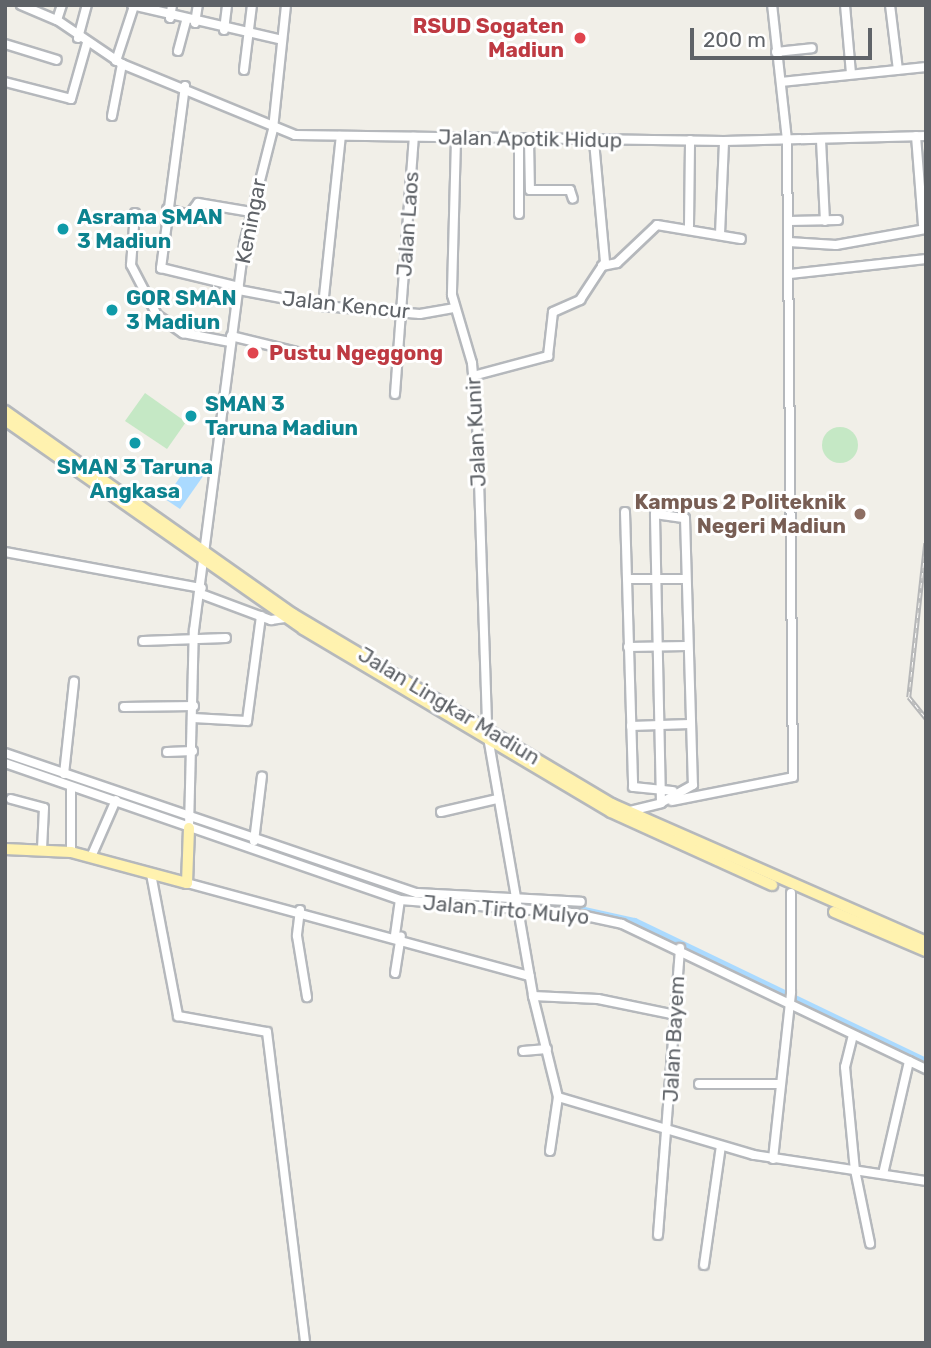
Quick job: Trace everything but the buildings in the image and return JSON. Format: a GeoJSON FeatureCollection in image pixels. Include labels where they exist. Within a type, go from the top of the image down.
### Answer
{"type":"FeatureCollection","features":[{"type":"Feature","properties":{"kind":"main road","name":"Jalan Lingkar Madiun"},"geometry":{"type":"LineString","coordinates":[[5,411],[206,559],[291,617],[487,733],[626,812],[910,939],[926,951]]}},
{"type":"Feature","properties":{"kind":"main road","name":"Jalan Lingkar Madiun"},"geometry":{"type":"LineString","coordinates":[[5,420],[107,487]]}},
{"type":"Feature","properties":{"kind":"main road","name":"Jalan Lingkar Madiun"},"geometry":{"type":"LineString","coordinates":[[487,733],[611,812],[791,892],[910,939],[926,942]]}},
{"type":"Feature","properties":{"kind":"main road"},"geometry":{"type":"LineString","coordinates":[[5,849],[71,852],[187,883],[190,823]]}},
{"type":"Feature","properties":{"kind":"street"},"geometry":{"type":"LineString","coordinates":[[21,5],[57,20],[78,38],[119,63],[185,86],[271,128]]}},
{"type":"Feature","properties":{"kind":"street"},"geometry":{"type":"LineString","coordinates":[[57,20],[62,5]]}},
{"type":"Feature","properties":{"kind":"street"},"geometry":{"type":"LineString","coordinates":[[78,38],[87,5]]}},
{"type":"Feature","properties":{"kind":"street"},"geometry":{"type":"LineString","coordinates":[[170,18],[172,5]]}},
{"type":"Feature","properties":{"kind":"street"},"geometry":{"type":"LineString","coordinates":[[195,23],[198,5]]}},
{"type":"Feature","properties":{"kind":"street"},"geometry":{"type":"LineString","coordinates":[[224,30],[227,5]]}},
{"type":"Feature","properties":{"kind":"street"},"geometry":{"type":"LineString","coordinates":[[244,70],[252,5]]}},
{"type":"Feature","properties":{"kind":"street","name":"Keningar"},"geometry":{"type":"LineString","coordinates":[[190,823],[194,635],[206,559],[230,339],[251,212],[271,128],[283,5]]}},
{"type":"Feature","properties":{"kind":"street"},"geometry":{"type":"LineString","coordinates":[[625,512],[633,787],[672,796],[793,777],[787,140],[772,5]]}},
{"type":"Feature","properties":{"kind":"street"},"geometry":{"type":"LineString","coordinates":[[845,5],[851,73]]}},
{"type":"Feature","properties":{"kind":"street"},"geometry":{"type":"LineString","coordinates":[[890,5],[898,70]]}},
{"type":"Feature","properties":{"kind":"street"},"geometry":{"type":"LineString","coordinates":[[112,116],[119,63],[133,6],[147,8],[170,18],[280,40]]}},
{"type":"Feature","properties":{"kind":"street"},"geometry":{"type":"LineString","coordinates":[[178,51],[186,21]]}},
{"type":"Feature","properties":{"kind":"street"},"geometry":{"type":"LineString","coordinates":[[5,82],[71,99],[87,43]]}},
{"type":"Feature","properties":{"kind":"street"},"geometry":{"type":"LineString","coordinates":[[5,44],[57,60]]}},
{"type":"Feature","properties":{"kind":"street"},"geometry":{"type":"LineString","coordinates":[[776,52],[812,48]]}},
{"type":"Feature","properties":{"kind":"street"},"geometry":{"type":"LineString","coordinates":[[781,82],[926,67]]}},
{"type":"Feature","properties":{"kind":"street"},"geometry":{"type":"LineString","coordinates":[[185,86],[167,209],[189,215],[198,203],[251,212]]}},
{"type":"Feature","properties":{"kind":"street","name":"Jalan Apotik Hidup"},"geometry":{"type":"LineString","coordinates":[[271,128],[341,136],[519,140],[724,141],[926,136]]}},
{"type":"Feature","properties":{"kind":"street"},"geometry":{"type":"LineString","coordinates":[[323,306],[341,136]]}},
{"type":"Feature","properties":{"kind":"street"},"geometry":{"type":"LineString","coordinates":[[789,242],[836,245],[925,227],[916,136]]}},
{"type":"Feature","properties":{"kind":"street","name":"Jalan Laos"},"geometry":{"type":"LineString","coordinates":[[395,394],[414,137]]}},
{"type":"Feature","properties":{"kind":"street","name":"Jalan Kunir"},"geometry":{"type":"LineString","coordinates":[[456,139],[453,308],[473,376],[487,733],[533,996],[558,1097]]}},
{"type":"Feature","properties":{"kind":"street"},"geometry":{"type":"LineString","coordinates":[[519,140],[519,214]]}},
{"type":"Feature","properties":{"kind":"street"},"geometry":{"type":"LineString","coordinates":[[529,140],[530,190],[570,190],[573,199]]}},
{"type":"Feature","properties":{"kind":"street"},"geometry":{"type":"LineString","coordinates":[[473,376],[548,356],[553,312],[580,300],[602,266],[594,140]]}},
{"type":"Feature","properties":{"kind":"street"},"geometry":{"type":"LineString","coordinates":[[821,140],[825,221]]}},
{"type":"Feature","properties":{"kind":"street"},"geometry":{"type":"LineString","coordinates":[[689,226],[690,141]]}},
{"type":"Feature","properties":{"kind":"street"},"geometry":{"type":"LineString","coordinates":[[720,233],[724,141]]}},
{"type":"Feature","properties":{"kind":"street","name":"Jalan Kencur"},"geometry":{"type":"LineString","coordinates":[[167,209],[161,268],[323,306],[401,312],[453,308]]}},
{"type":"Feature","properties":{"kind":"street"},"geometry":{"type":"LineString","coordinates":[[135,213],[131,264],[158,315],[183,333],[230,339],[309,355]]}},
{"type":"Feature","properties":{"kind":"street"},"geometry":{"type":"LineString","coordinates":[[789,221],[838,220]]}},
{"type":"Feature","properties":{"kind":"street"},"geometry":{"type":"LineString","coordinates":[[602,266],[617,263],[657,225],[689,226],[741,239]]}},
{"type":"Feature","properties":{"kind":"street"},"geometry":{"type":"LineString","coordinates":[[790,274],[926,258]]}},
{"type":"Feature","properties":{"kind":"street"},"geometry":{"type":"LineString","coordinates":[[626,812],[661,803],[692,786],[685,518],[654,514],[653,579],[661,725],[661,803]]}},
{"type":"Feature","properties":{"kind":"street"},"geometry":{"type":"LineString","coordinates":[[5,552],[202,591],[261,616],[291,617]]}},
{"type":"Feature","properties":{"kind":"street"},"geometry":{"type":"LineString","coordinates":[[627,579],[685,579]]}},
{"type":"Feature","properties":{"kind":"street"},"geometry":{"type":"LineString","coordinates":[[193,718],[247,721],[261,616]]}},
{"type":"Feature","properties":{"kind":"street"},"geometry":{"type":"LineString","coordinates":[[143,641],[194,635],[226,638]]}},
{"type":"Feature","properties":{"kind":"street"},"geometry":{"type":"LineString","coordinates":[[628,647],[687,646]]}},
{"type":"Feature","properties":{"kind":"street"},"geometry":{"type":"LineString","coordinates":[[64,774],[74,682]]}},
{"type":"Feature","properties":{"kind":"street"},"geometry":{"type":"LineString","coordinates":[[124,707],[194,706]]}},
{"type":"Feature","properties":{"kind":"street"},"geometry":{"type":"LineString","coordinates":[[631,726],[690,724]]}},
{"type":"Feature","properties":{"kind":"street"},"geometry":{"type":"LineString","coordinates":[[167,752],[193,751]]}},
{"type":"Feature","properties":{"kind":"street"},"geometry":{"type":"LineString","coordinates":[[5,753],[64,774],[117,799],[190,823]]}},
{"type":"Feature","properties":{"kind":"street"},"geometry":{"type":"LineString","coordinates":[[5,763],[71,787],[417,893],[518,905],[581,902]]}},
{"type":"Feature","properties":{"kind":"street"},"geometry":{"type":"LineString","coordinates":[[254,841],[262,776]]}},
{"type":"Feature","properties":{"kind":"street"},"geometry":{"type":"LineString","coordinates":[[71,787],[71,852]]}},
{"type":"Feature","properties":{"kind":"street"},"geometry":{"type":"LineString","coordinates":[[11,799],[44,808],[41,849]]}},
{"type":"Feature","properties":{"kind":"street"},"geometry":{"type":"LineString","coordinates":[[91,857],[117,799]]}},
{"type":"Feature","properties":{"kind":"street"},"geometry":{"type":"LineString","coordinates":[[440,812],[498,799]]}},
{"type":"Feature","properties":{"kind":"street","name":"Jalan Tirto Mulyo"},"geometry":{"type":"LineString","coordinates":[[190,823],[400,900],[518,905],[596,916],[680,948],[789,999],[853,1035],[926,1069]]}},
{"type":"Feature","properties":{"kind":"street"},"geometry":{"type":"LineString","coordinates":[[151,874],[178,1016],[267,1032],[305,1343]]}},
{"type":"Feature","properties":{"kind":"street"},"geometry":{"type":"LineString","coordinates":[[187,883],[398,935],[482,967],[530,976]]}},
{"type":"Feature","properties":{"kind":"street"},"geometry":{"type":"LineString","coordinates":[[773,1159],[789,999],[791,892]]}},
{"type":"Feature","properties":{"kind":"street"},"geometry":{"type":"LineString","coordinates":[[395,973],[400,900]]}},
{"type":"Feature","properties":{"kind":"street"},"geometry":{"type":"LineString","coordinates":[[300,910],[297,936],[307,997]]}},
{"type":"Feature","properties":{"kind":"street","name":"Jalan Bayem"},"geometry":{"type":"LineString","coordinates":[[659,1235],[669,1130],[680,948]]}},
{"type":"Feature","properties":{"kind":"street"},"geometry":{"type":"LineString","coordinates":[[533,996],[598,999],[676,1015]]}},
{"type":"Feature","properties":{"kind":"street"},"geometry":{"type":"LineString","coordinates":[[853,1035],[845,1059],[855,1170],[870,1242]]}},
{"type":"Feature","properties":{"kind":"street"},"geometry":{"type":"LineString","coordinates":[[523,1051],[547,1049]]}},
{"type":"Feature","properties":{"kind":"street"},"geometry":{"type":"LineString","coordinates":[[883,1174],[909,1061]]}},
{"type":"Feature","properties":{"kind":"street"},"geometry":{"type":"LineString","coordinates":[[699,1084],[780,1084]]}},
{"type":"Feature","properties":{"kind":"street"},"geometry":{"type":"LineString","coordinates":[[550,1151],[558,1097],[773,1159],[926,1181]]}},
{"type":"Feature","properties":{"kind":"street"},"geometry":{"type":"LineString","coordinates":[[704,1265],[721,1146]]}},
{"type":"Feature","properties":{"kind":"green space"},"geometry":{"type":"Polygon","coordinates":[[[145,393],[186,422],[167,449],[125,421],[145,393]]]}},
{"type":"Feature","properties":{"kind":"green space"},"geometry":{"type":"Polygon","coordinates":[[[840,427],[853,432],[858,445],[853,458],[840,463],[827,458],[822,445],[827,432],[840,427]]]}},
{"type":"Feature","properties":{"kind":"water"},"geometry":{"type":"Polygon","coordinates":[[[191,461],[206,472],[180,509],[165,499],[191,461]]]}},
{"type":"Feature","properties":{"kind":"waterway"},"geometry":{"type":"LineString","coordinates":[[378,889],[419,898]]}},
{"type":"Feature","properties":{"kind":"waterway"},"geometry":{"type":"LineString","coordinates":[[514,905],[562,905],[635,921],[926,1061]]}},
{"type":"Feature","properties":{"kind":"railway"},"geometry":{"type":"LineString","coordinates":[[926,543],[909,697],[926,718]]}},
{"type":"Feature","properties":{"kind":"place","name":"RSUD Sogaten Madiun"},"geometry":{"type":"Point","coordinates":[580,38]}},
{"type":"Feature","properties":{"kind":"place","name":"Asrama SMAN 3 Madiun"},"geometry":{"type":"Point","coordinates":[63,229]}},
{"type":"Feature","properties":{"kind":"place","name":"GOR SMAN 3 Madiun"},"geometry":{"type":"Point","coordinates":[112,310]}},
{"type":"Feature","properties":{"kind":"place","name":"Pustu Ngeggong"},"geometry":{"type":"Point","coordinates":[253,353]}},
{"type":"Feature","properties":{"kind":"place","name":"SMAN 3 Taruna Madiun"},"geometry":{"type":"Point","coordinates":[191,416]}},
{"type":"Feature","properties":{"kind":"place","name":"SMAN 3 Taruna Angkasa"},"geometry":{"type":"Point","coordinates":[135,443]}},
{"type":"Feature","properties":{"kind":"place","name":"Kampus 2 Politeknik Negeri Madiun"},"geometry":{"type":"Point","coordinates":[860,514]}}]}
